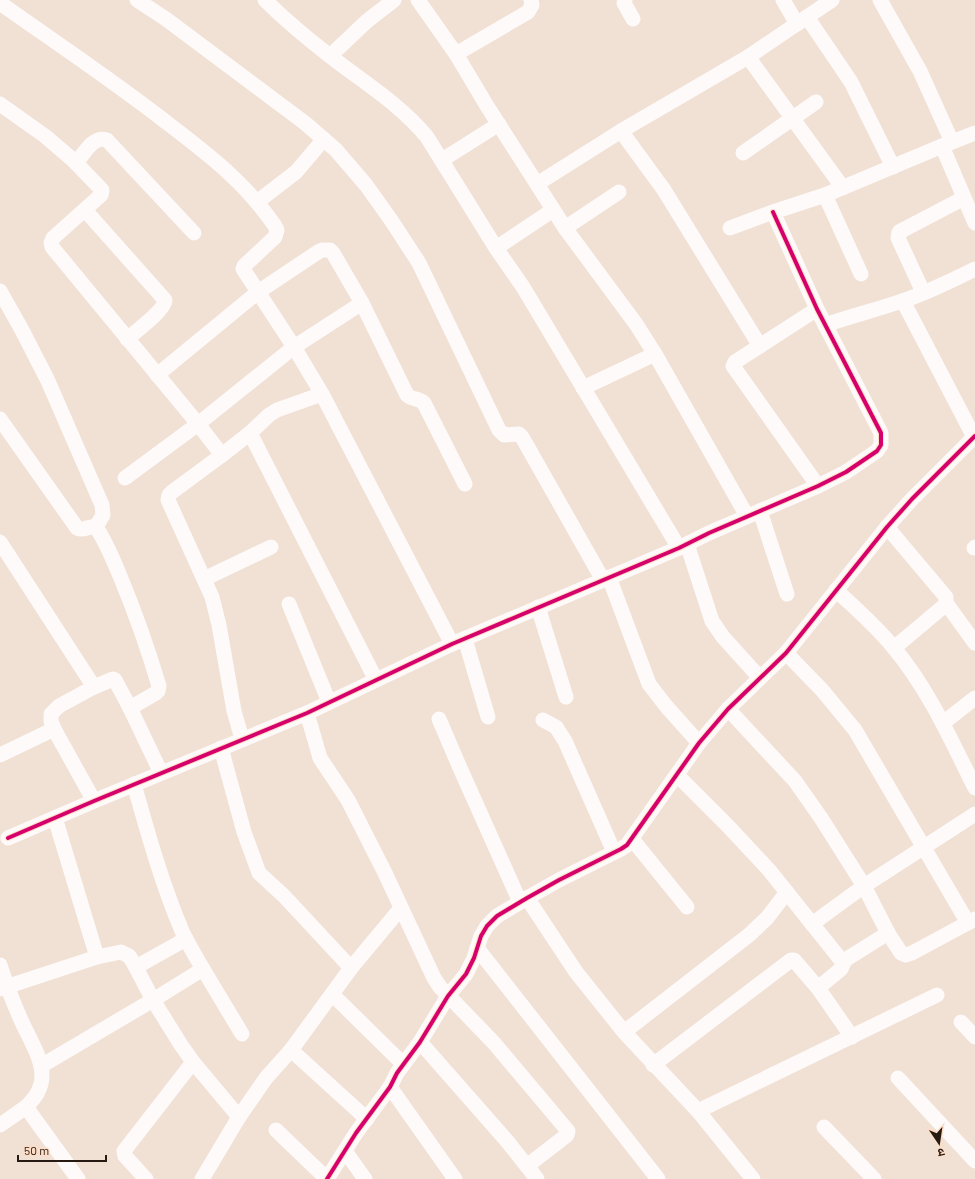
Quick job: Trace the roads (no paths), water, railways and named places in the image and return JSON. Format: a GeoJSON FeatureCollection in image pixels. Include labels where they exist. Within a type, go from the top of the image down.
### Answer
{"type":"FeatureCollection","features":[{"type":"Feature","properties":{"kind":"street"},"geometry":{"type":"LineString","coordinates":[[137,0],[185,33],[305,123],[324,139],[366,185],[410,247],[419,263],[498,430],[504,435],[518,434],[522,437],[606,578],[650,684],[666,706],[699,743]]}},
{"type":"Feature","properties":{"kind":"street"},"geometry":{"type":"LineString","coordinates":[[330,56],[367,21],[394,0]]}},
{"type":"Feature","properties":{"kind":"street"},"geometry":{"type":"LineString","coordinates":[[418,0],[456,54],[498,124],[565,228],[636,324],[655,354],[754,514],[787,594]]}},
{"type":"Feature","properties":{"kind":"street"},"geometry":{"type":"LineString","coordinates":[[456,54],[528,12],[532,5],[531,0]]}},
{"type":"Feature","properties":{"kind":"street"},"geometry":{"type":"LineString","coordinates":[[625,0],[624,3],[633,19]]}},
{"type":"Feature","properties":{"kind":"street"},"geometry":{"type":"LineString","coordinates":[[783,0],[802,21],[851,82],[894,167]]}},
{"type":"Feature","properties":{"kind":"street"},"geometry":{"type":"LineString","coordinates":[[537,184],[621,131],[748,57],[832,0]]}},
{"type":"Feature","properties":{"kind":"street"},"geometry":{"type":"LineString","coordinates":[[880,0],[920,71],[947,144],[964,198],[975,223]]}},
{"type":"Feature","properties":{"kind":"street"},"geometry":{"type":"LineString","coordinates":[[0,3],[144,106],[203,151],[230,174],[257,202],[277,230],[275,237],[244,266],[244,271],[294,347],[322,394],[459,642],[488,717]]}},
{"type":"Feature","properties":{"kind":"street"},"geometry":{"type":"LineString","coordinates":[[275,3],[330,56],[368,83],[413,121],[427,137],[496,248],[523,287],[583,388],[683,546],[712,621],[723,637],[760,678]]}},
{"type":"Feature","properties":{"kind":"street"},"geometry":{"type":"LineString","coordinates":[[748,57],[843,188]]}},
{"type":"Feature","properties":{"kind":"street"},"geometry":{"type":"LineString","coordinates":[[743,153],[816,102]]}},
{"type":"Feature","properties":{"kind":"street"},"geometry":{"type":"LineString","coordinates":[[0,104],[45,136],[76,163],[102,190],[101,196],[53,238],[51,243],[52,247],[222,455]]}},
{"type":"Feature","properties":{"kind":"street"},"geometry":{"type":"LineString","coordinates":[[442,160],[498,124]]}},
{"type":"Feature","properties":{"kind":"street"},"geometry":{"type":"LineString","coordinates":[[621,131],[664,190],[760,346]]}},
{"type":"Feature","properties":{"kind":"street"},"geometry":{"type":"LineString","coordinates":[[730,228],[825,195],[975,133]]}},
{"type":"Feature","properties":{"kind":"street"},"geometry":{"type":"LineString","coordinates":[[76,163],[95,140],[102,138],[107,140],[194,233]]}},
{"type":"Feature","properties":{"kind":"street"},"geometry":{"type":"LineString","coordinates":[[257,202],[296,172],[324,139]]}},
{"type":"Feature","properties":{"kind":"street"},"geometry":{"type":"LineString","coordinates":[[565,228],[619,192]]}},
{"type":"Feature","properties":{"kind":"street"},"geometry":{"type":"LineString","coordinates":[[825,195],[861,274]]}},
{"type":"Feature","properties":{"kind":"street"},"geometry":{"type":"LineString","coordinates":[[923,292],[898,238],[900,232],[964,198]]}},
{"type":"Feature","properties":{"kind":"street"},"geometry":{"type":"LineString","coordinates":[[85,210],[165,300],[165,304],[160,310],[127,339]]}},
{"type":"Feature","properties":{"kind":"street"},"geometry":{"type":"LineString","coordinates":[[496,248],[553,210]]}},
{"type":"Feature","properties":{"kind":"street"},"geometry":{"type":"LineString","coordinates":[[8,838],[134,784],[307,713],[459,642],[683,546],[709,533],[818,486],[866,460],[877,451],[881,445],[881,433],[817,309],[773,212]]}},
{"type":"Feature","properties":{"kind":"street"},"geometry":{"type":"LineString","coordinates":[[157,375],[258,292],[318,252],[326,249],[330,250],[362,303],[407,395],[411,398],[421,400],[424,403],[466,484]]}},
{"type":"Feature","properties":{"kind":"street"},"geometry":{"type":"LineString","coordinates":[[825,325],[903,301],[975,269]]}},
{"type":"Feature","properties":{"kind":"street"},"geometry":{"type":"LineString","coordinates":[[0,291],[48,381],[102,506],[103,515],[96,527]]}},
{"type":"Feature","properties":{"kind":"street"},"geometry":{"type":"LineString","coordinates":[[276,1130],[327,1179],[390,1087],[403,1064],[420,1042],[448,996],[466,974],[474,958],[480,936],[487,926],[497,916],[524,900],[627,845],[699,743],[728,709],[786,653],[887,527],[912,499],[975,437],[903,301]]}},
{"type":"Feature","properties":{"kind":"street"},"geometry":{"type":"LineString","coordinates":[[125,478],[198,424],[294,347],[362,303]]}},
{"type":"Feature","properties":{"kind":"street"},"geometry":{"type":"LineString","coordinates":[[817,309],[735,362],[734,368],[818,486]]}},
{"type":"Feature","properties":{"kind":"street"},"geometry":{"type":"LineString","coordinates":[[583,388],[655,354]]}},
{"type":"Feature","properties":{"kind":"street"},"geometry":{"type":"LineString","coordinates":[[242,739],[234,711],[219,625],[212,597],[168,500],[168,497],[172,492],[250,434],[269,415],[277,410],[322,394]]}},
{"type":"Feature","properties":{"kind":"street"},"geometry":{"type":"LineString","coordinates":[[0,419],[77,528],[82,530],[92,526],[96,527]]}},
{"type":"Feature","properties":{"kind":"street"},"geometry":{"type":"LineString","coordinates":[[250,434],[376,680]]}},
{"type":"Feature","properties":{"kind":"street"},"geometry":{"type":"LineString","coordinates":[[96,527],[125,587],[159,686],[156,693],[130,708]]}},
{"type":"Feature","properties":{"kind":"street"},"geometry":{"type":"LineString","coordinates":[[887,527],[946,597],[946,603],[975,643]]}},
{"type":"Feature","properties":{"kind":"street"},"geometry":{"type":"LineString","coordinates":[[0,542],[94,686]]}},
{"type":"Feature","properties":{"kind":"street"},"geometry":{"type":"LineString","coordinates":[[204,579],[271,547]]}},
{"type":"Feature","properties":{"kind":"street"},"geometry":{"type":"LineString","coordinates":[[836,590],[894,648],[925,692],[943,723],[975,788]]}},
{"type":"Feature","properties":{"kind":"street"},"geometry":{"type":"LineString","coordinates":[[894,648],[946,603]]}},
{"type":"Feature","properties":{"kind":"street"},"geometry":{"type":"LineString","coordinates":[[289,604],[329,702]]}},
{"type":"Feature","properties":{"kind":"street"},"geometry":{"type":"LineString","coordinates":[[538,607],[566,697]]}},
{"type":"Feature","properties":{"kind":"street"},"geometry":{"type":"LineString","coordinates":[[728,709],[795,781],[821,818],[864,886],[900,953],[906,955],[912,953],[972,921],[923,848],[851,724],[822,690],[786,653]]}},
{"type":"Feature","properties":{"kind":"street"},"geometry":{"type":"LineString","coordinates":[[94,801],[54,729],[51,721],[51,714],[55,709],[94,686],[113,679],[117,683],[161,773]]}},
{"type":"Feature","properties":{"kind":"street"},"geometry":{"type":"LineString","coordinates":[[943,723],[975,698]]}},
{"type":"Feature","properties":{"kind":"street"},"geometry":{"type":"LineString","coordinates":[[307,713],[320,758],[348,800],[434,978],[448,996],[494,1043],[568,1131],[567,1135],[527,1166]]}},
{"type":"Feature","properties":{"kind":"street"},"geometry":{"type":"LineString","coordinates":[[439,719],[460,768],[524,900],[576,972],[624,1032],[653,1065],[698,1111],[753,1179]]}},
{"type":"Feature","properties":{"kind":"street"},"geometry":{"type":"LineString","coordinates":[[543,720],[556,727],[565,741],[614,852]]}},
{"type":"Feature","properties":{"kind":"street"},"geometry":{"type":"LineString","coordinates":[[0,755],[54,729]]}},
{"type":"Feature","properties":{"kind":"street"},"geometry":{"type":"LineString","coordinates":[[221,748],[244,832],[259,873],[284,896],[351,968]]}},
{"type":"Feature","properties":{"kind":"street"},"geometry":{"type":"LineString","coordinates":[[677,774],[769,870],[839,958],[841,960],[845,960]]}},
{"type":"Feature","properties":{"kind":"street"},"geometry":{"type":"LineString","coordinates":[[134,784],[166,889],[186,939],[242,1034]]}},
{"type":"Feature","properties":{"kind":"street"},"geometry":{"type":"LineString","coordinates":[[812,924],[864,886],[975,814]]}},
{"type":"Feature","properties":{"kind":"street"},"geometry":{"type":"LineString","coordinates":[[55,818],[97,957]]}},
{"type":"Feature","properties":{"kind":"street"},"geometry":{"type":"LineString","coordinates":[[632,839],[687,907]]}},
{"type":"Feature","properties":{"kind":"street"},"geometry":{"type":"LineString","coordinates":[[624,1032],[750,935],[767,918],[787,892]]}},
{"type":"Feature","properties":{"kind":"street"},"geometry":{"type":"LineString","coordinates":[[202,1179],[239,1117],[266,1078],[291,1050],[351,968],[401,908]]}},
{"type":"Feature","properties":{"kind":"street"},"geometry":{"type":"LineString","coordinates":[[818,988],[841,969],[845,960],[888,933]]}},
{"type":"Feature","properties":{"kind":"street"},"geometry":{"type":"LineString","coordinates":[[136,967],[186,939]]}},
{"type":"Feature","properties":{"kind":"street"},"geometry":{"type":"LineString","coordinates":[[477,948],[658,1179]]}},
{"type":"Feature","properties":{"kind":"street"},"geometry":{"type":"LineString","coordinates":[[3,987],[97,957],[121,952],[129,956],[154,1000],[193,1062],[239,1117]]}},
{"type":"Feature","properties":{"kind":"street"},"geometry":{"type":"LineString","coordinates":[[653,1065],[791,960],[794,960],[798,964],[818,988],[852,1037]]}},
{"type":"Feature","properties":{"kind":"street"},"geometry":{"type":"LineString","coordinates":[[0,965],[3,987],[41,1066],[42,1076],[40,1087],[34,1099],[26,1107],[0,1125]]}},
{"type":"Feature","properties":{"kind":"street"},"geometry":{"type":"LineString","coordinates":[[41,1066],[154,1000],[203,969]]}},
{"type":"Feature","properties":{"kind":"street"},"geometry":{"type":"LineString","coordinates":[[332,994],[403,1064]]}},
{"type":"Feature","properties":{"kind":"street"},"geometry":{"type":"LineString","coordinates":[[698,1111],[937,995]]}},
{"type":"Feature","properties":{"kind":"street"},"geometry":{"type":"LineString","coordinates":[[961,1022],[975,1037]]}},
{"type":"Feature","properties":{"kind":"street"},"geometry":{"type":"LineString","coordinates":[[420,1042],[537,1179]]}},
{"type":"Feature","properties":{"kind":"street"},"geometry":{"type":"LineString","coordinates":[[291,1050],[367,1119]]}},
{"type":"Feature","properties":{"kind":"street"},"geometry":{"type":"LineString","coordinates":[[146,1179],[125,1156],[124,1151],[193,1062]]}},
{"type":"Feature","properties":{"kind":"street"},"geometry":{"type":"LineString","coordinates":[[898,1078],[975,1161]]}},
{"type":"Feature","properties":{"kind":"street"},"geometry":{"type":"LineString","coordinates":[[390,1087],[456,1179]]}},
{"type":"Feature","properties":{"kind":"street"},"geometry":{"type":"LineString","coordinates":[[26,1107],[78,1179]]}},
{"type":"Feature","properties":{"kind":"street"},"geometry":{"type":"LineString","coordinates":[[824,1127],[874,1179]]}},
{"type":"Feature","properties":{"kind":"street"},"geometry":{"type":"LineString","coordinates":[[345,1151],[365,1179]]}}]}
